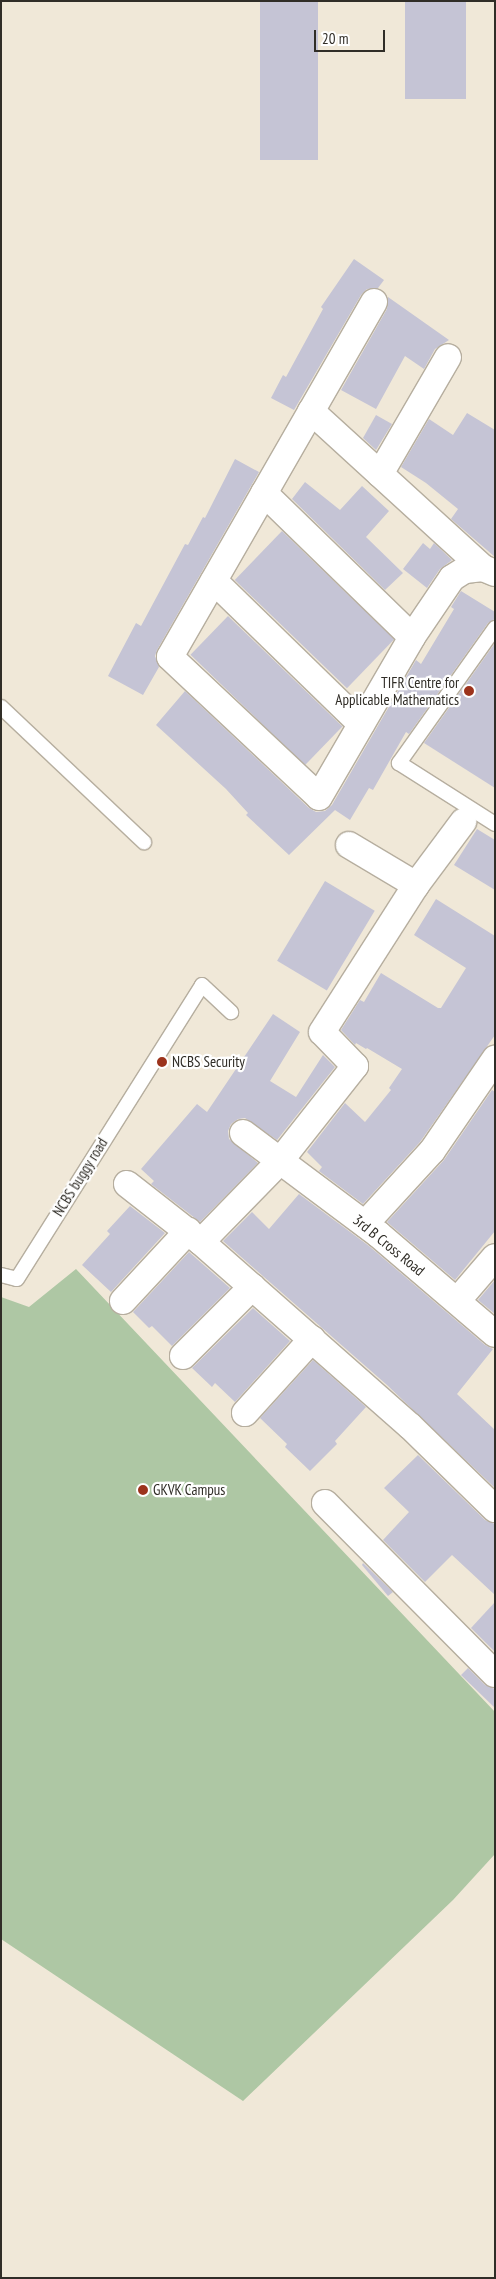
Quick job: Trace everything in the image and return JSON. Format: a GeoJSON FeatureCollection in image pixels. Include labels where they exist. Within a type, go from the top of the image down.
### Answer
{"type":"FeatureCollection","features":[{"type":"Feature","properties":{"kind":"street"},"geometry":{"type":"LineString","coordinates":[[374,302],[170,658],[319,797],[412,637],[452,578],[465,570],[489,571]]}},
{"type":"Feature","properties":{"kind":"street"},"geometry":{"type":"LineString","coordinates":[[380,474],[448,357]]}},
{"type":"Feature","properties":{"kind":"street"},"geometry":{"type":"LineString","coordinates":[[311,411],[489,571]]}},
{"type":"Feature","properties":{"kind":"street"},"geometry":{"type":"LineString","coordinates":[[264,493],[412,637]]}},
{"type":"Feature","properties":{"kind":"street"},"geometry":{"type":"LineString","coordinates":[[214,580],[362,724]]}},
{"type":"Feature","properties":{"kind":"street"},"geometry":{"type":"LineString","coordinates":[[123,1302],[280,1160],[355,1066],[322,1032],[416,885],[463,822]]}},
{"type":"Feature","properties":{"kind":"street"},"geometry":{"type":"LineString","coordinates":[[349,845],[416,885]]}},
{"type":"Feature","properties":{"kind":"street"},"geometry":{"type":"LineString","coordinates":[[365,1224],[432,1151],[495,1059]]}},
{"type":"Feature","properties":{"kind":"street","name":"3rd B Cross Road"},"geometry":{"type":"LineString","coordinates":[[243,1133],[365,1224],[495,1334]]}},
{"type":"Feature","properties":{"kind":"street"},"geometry":{"type":"LineString","coordinates":[[127,1184],[194,1236],[312,1339],[410,1426],[495,1510]]}},
{"type":"Feature","properties":{"kind":"street"},"geometry":{"type":"LineString","coordinates":[[457,1302],[495,1257]]}},
{"type":"Feature","properties":{"kind":"street"},"geometry":{"type":"LineString","coordinates":[[183,1356],[252,1287]]}},
{"type":"Feature","properties":{"kind":"street"},"geometry":{"type":"LineString","coordinates":[[244,1413],[312,1339]]}},
{"type":"Feature","properties":{"kind":"street"},"geometry":{"type":"LineString","coordinates":[[325,1503],[495,1674]]}},
{"type":"Feature","properties":{"kind":"lane"},"geometry":{"type":"LineString","coordinates":[[495,628],[399,763],[495,824]]}},
{"type":"Feature","properties":{"kind":"lane"},"geometry":{"type":"LineString","coordinates":[[1,707],[144,842]]}},
{"type":"Feature","properties":{"kind":"lane","name":"NCBS buggy road"},"geometry":{"type":"LineString","coordinates":[[1,1275],[17,1279],[202,985],[231,1012]]}},
{"type":"Feature","properties":{"kind":"green space"},"geometry":{"type":"Polygon","coordinates":[[[76,1269],[495,1712],[495,1854],[453,1900],[243,2101],[1,1939],[1,1297],[29,1307],[76,1269]]]}},
{"type":"Feature","properties":{"kind":"building"},"geometry":{"type":"Polygon","coordinates":[[[260,1],[318,1],[318,160],[260,160],[260,1]]]}},
{"type":"Feature","properties":{"kind":"building"},"geometry":{"type":"Polygon","coordinates":[[[405,1],[466,1],[466,99],[405,99],[405,1]]]}},
{"type":"Feature","properties":{"kind":"building"},"geometry":{"type":"Polygon","coordinates":[[[354,259],[384,280],[378,288],[367,289],[361,295],[294,410],[271,398],[283,375],[286,377],[323,309],[321,307],[354,259]]]}},
{"type":"Feature","properties":{"kind":"building"},"geometry":{"type":"Polygon","coordinates":[[[388,297],[449,340],[435,349],[424,369],[405,356],[376,409],[341,390],[387,309],[388,297]]]}},
{"type":"Feature","properties":{"kind":"building"},"geometry":{"type":"Polygon","coordinates":[[[467,413],[495,430],[495,557],[451,519],[458,509],[426,483],[401,467],[429,419],[453,435],[467,413]]]}},
{"type":"Feature","properties":{"kind":"building"},"geometry":{"type":"Polygon","coordinates":[[[376,415],[392,424],[376,450],[363,438],[376,415]]]}},
{"type":"Feature","properties":{"kind":"building"},"geometry":{"type":"Polygon","coordinates":[[[235,459],[259,472],[157,650],[155,656],[159,667],[143,695],[108,676],[136,623],[141,626],[185,544],[188,545],[203,517],[205,518],[235,459]]]}},
{"type":"Feature","properties":{"kind":"building"},"geometry":{"type":"Polygon","coordinates":[[[305,482],[340,510],[362,486],[389,511],[366,537],[403,573],[385,590],[292,499],[305,482]]]}},
{"type":"Feature","properties":{"kind":"building"},"geometry":{"type":"Polygon","coordinates":[[[282,531],[394,639],[347,688],[235,580],[282,531]]]}},
{"type":"Feature","properties":{"kind":"building"},"geometry":{"type":"Polygon","coordinates":[[[423,543],[430,549],[434,543],[452,560],[440,569],[427,588],[403,569],[423,543]]]}},
{"type":"Feature","properties":{"kind":"building"},"geometry":{"type":"Polygon","coordinates":[[[461,591],[495,612],[495,619],[488,623],[409,734],[406,732],[373,790],[369,788],[350,820],[335,810],[289,855],[246,815],[248,813],[226,789],[156,725],[185,691],[309,808],[316,812],[325,811],[332,805],[416,660],[421,664],[454,609],[451,607],[461,591]]]}},
{"type":"Feature","properties":{"kind":"building"},"geometry":{"type":"Polygon","coordinates":[[[228,616],[342,726],[305,765],[190,655],[228,616]]]}},
{"type":"Feature","properties":{"kind":"building"},"geometry":{"type":"Polygon","coordinates":[[[495,643],[495,788],[424,743],[495,643]]]}},
{"type":"Feature","properties":{"kind":"building"},"geometry":{"type":"Polygon","coordinates":[[[477,829],[495,840],[495,890],[454,865],[477,829]]]}},
{"type":"Feature","properties":{"kind":"building"},"geometry":{"type":"Polygon","coordinates":[[[325,881],[375,911],[327,991],[277,961],[325,881]]]}},
{"type":"Feature","properties":{"kind":"building"},"geometry":{"type":"Polygon","coordinates":[[[436,899],[495,936],[495,1035],[420,1142],[363,1204],[319,1171],[322,1167],[307,1152],[345,1103],[365,1122],[391,1090],[389,1088],[402,1069],[367,1048],[356,1043],[355,1045],[341,1030],[360,1000],[364,1002],[381,973],[438,1008],[441,1008],[466,968],[414,935],[436,899]]]}},
{"type":"Feature","properties":{"kind":"building"},"geometry":{"type":"Polygon","coordinates":[[[273,1014],[300,1032],[270,1081],[296,1097],[323,1055],[335,1067],[277,1140],[245,1118],[238,1119],[231,1124],[228,1131],[229,1139],[258,1163],[200,1222],[151,1184],[154,1181],[141,1169],[197,1104],[207,1112],[273,1014]]]}},
{"type":"Feature","properties":{"kind":"building"},"geometry":{"type":"Polygon","coordinates":[[[492,1090],[495,1092],[495,1231],[455,1280],[387,1222],[444,1160],[492,1090]]]}},
{"type":"Feature","properties":{"kind":"building"},"geometry":{"type":"Polygon","coordinates":[[[299,1194],[369,1246],[485,1345],[493,1349],[457,1394],[495,1430],[495,1488],[387,1385],[223,1241],[252,1212],[269,1229],[299,1194]]]}},
{"type":"Feature","properties":{"kind":"building"},"geometry":{"type":"Polygon","coordinates":[[[130,1206],[165,1233],[111,1292],[82,1265],[110,1234],[107,1231],[130,1206]]]}},
{"type":"Feature","properties":{"kind":"building"},"geometry":{"type":"Polygon","coordinates":[[[189,1252],[230,1288],[172,1346],[152,1326],[149,1328],[133,1312],[189,1252]]]}},
{"type":"Feature","properties":{"kind":"building"},"geometry":{"type":"Polygon","coordinates":[[[495,1280],[495,1314],[478,1300],[495,1280]]]}},
{"type":"Feature","properties":{"kind":"building"},"geometry":{"type":"Polygon","coordinates":[[[253,1308],[290,1341],[235,1402],[215,1383],[212,1387],[192,1368],[253,1308]]]}},
{"type":"Feature","properties":{"kind":"building"},"geometry":{"type":"Polygon","coordinates":[[[313,1360],[366,1407],[335,1441],[337,1444],[310,1471],[285,1447],[287,1444],[260,1418],[313,1360]]]}},
{"type":"Feature","properties":{"kind":"building"},"geometry":{"type":"Polygon","coordinates":[[[418,1455],[485,1520],[495,1524],[495,1595],[452,1555],[425,1582],[383,1540],[409,1512],[384,1488],[418,1455]]]}},
{"type":"Feature","properties":{"kind":"building"},"geometry":{"type":"Polygon","coordinates":[[[363,1563],[393,1592],[388,1596],[362,1565],[363,1563]]]}},
{"type":"Feature","properties":{"kind":"building"},"geometry":{"type":"Polygon","coordinates":[[[495,1602],[495,1652],[471,1628],[495,1602]]]}},
{"type":"Feature","properties":{"kind":"building"},"geometry":{"type":"Polygon","coordinates":[[[468,1668],[485,1685],[495,1689],[495,1708],[461,1675],[468,1668]]]}},
{"type":"Feature","properties":{"kind":"place","name":"TIFR Centre for Applicable Mathematics"},"geometry":{"type":"Point","coordinates":[469,691]}},
{"type":"Feature","properties":{"kind":"place","name":"NCBS Security"},"geometry":{"type":"Point","coordinates":[162,1062]}},
{"type":"Feature","properties":{"kind":"place","name":"GKVK Campus"},"geometry":{"type":"Point","coordinates":[143,1490]}}]}
